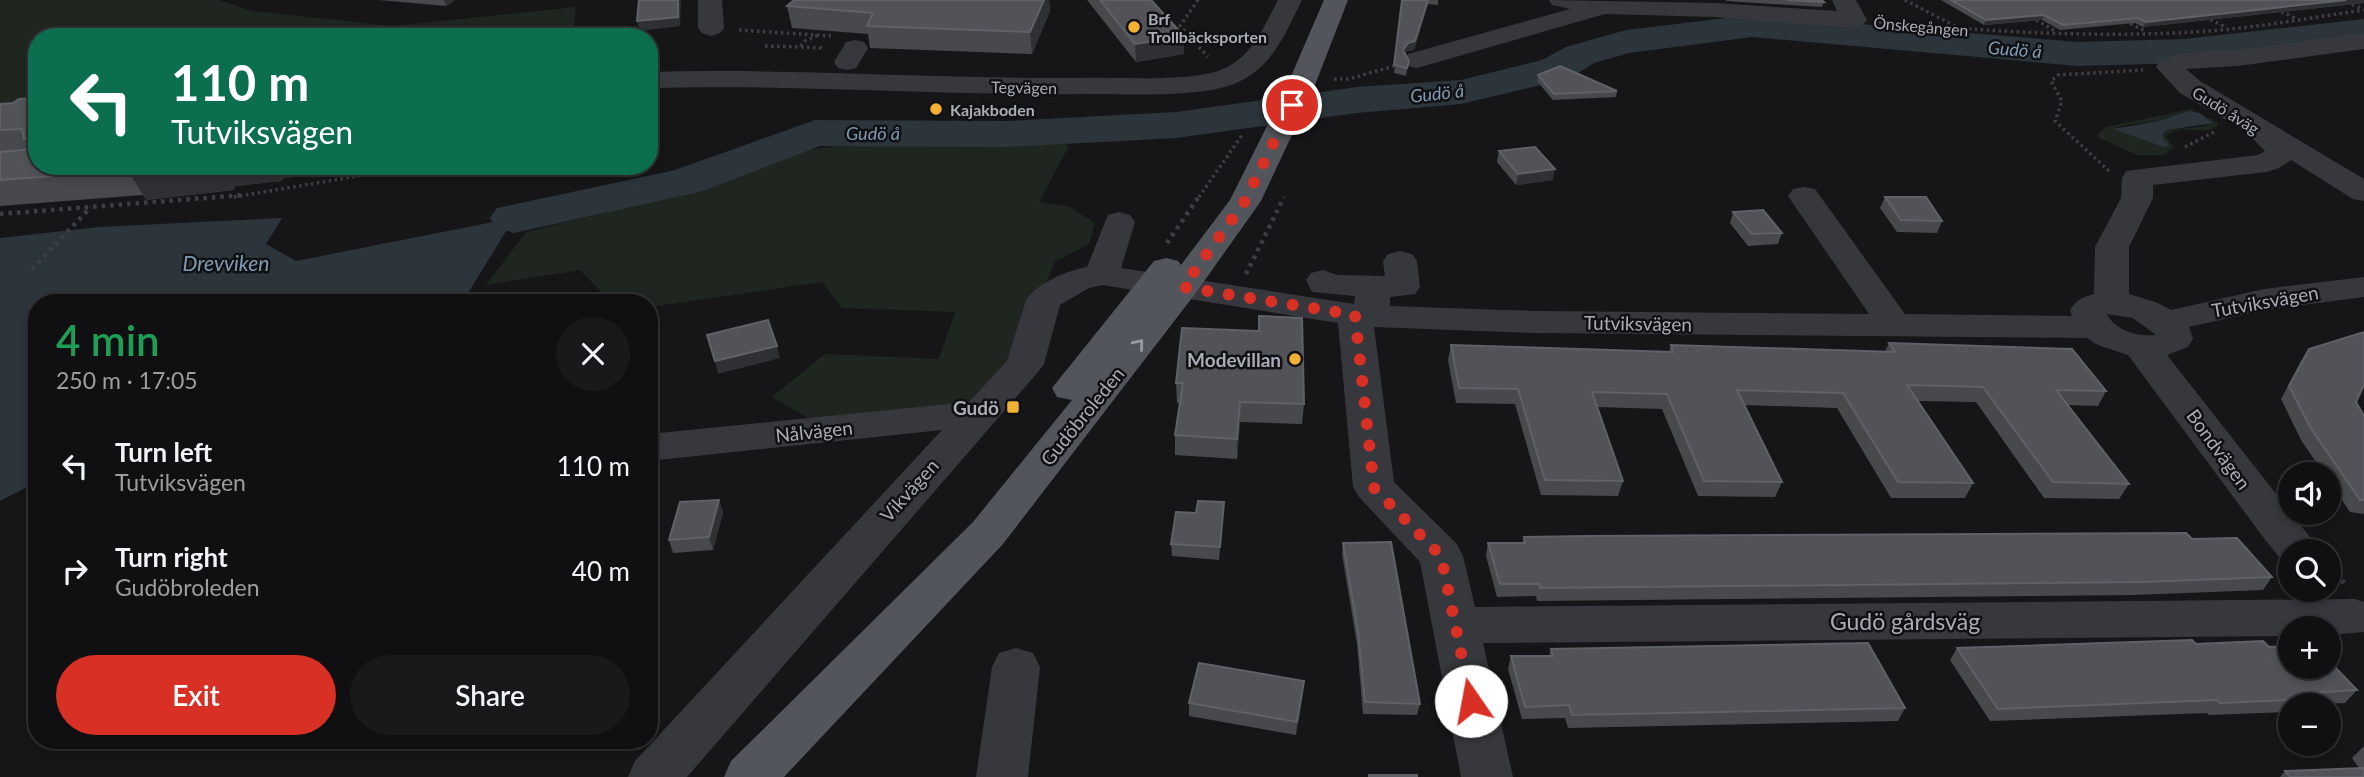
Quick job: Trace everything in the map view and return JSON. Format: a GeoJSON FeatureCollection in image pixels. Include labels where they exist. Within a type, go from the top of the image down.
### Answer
{"type":"FeatureCollection","features":[{"type":"Feature","properties":{"kind":"main road","name":"Gudöbroleden"},"geometry":{"type":"LineString","coordinates":[[744,777],[968,521],[1145,281],[1245,201],[1318,0]]}},
{"type":"Feature","properties":{"kind":"main road","name":"Gudöbroleden"},"geometry":{"type":"LineString","coordinates":[[1276,110],[1336,0]]}},
{"type":"Feature","properties":{"kind":"main road","name":"Gudöbroleden"},"geometry":{"type":"LineString","coordinates":[[750,777],[988,533],[1145,281]]}},
{"type":"Feature","properties":{"kind":"street"},"geometry":{"type":"LineString","coordinates":[[710,0],[722,29]]}},
{"type":"Feature","properties":{"kind":"street","name":"Tegvägen"},"geometry":{"type":"LineString","coordinates":[[663,76],[725,87],[760,80],[800,80],[848,68],[1093,88],[1173,85],[1225,78],[1254,62],[1267,45],[1290,0]]}},
{"type":"Feature","properties":{"kind":"street","name":"Önskegången"},"geometry":{"type":"LineString","coordinates":[[1563,1],[1604,7],[1713,5],[1849,10]]}},
{"type":"Feature","properties":{"kind":"street"},"geometry":{"type":"LineString","coordinates":[[1418,60],[1604,7]]}},
{"type":"Feature","properties":{"kind":"street","name":"Gudö åväg"},"geometry":{"type":"LineString","coordinates":[[2103,315],[2112,247],[2137,198],[2137,178],[2266,163],[2283,152],[2255,125],[2190,87],[2169,67],[2181,61],[2238,58],[2364,41]]}},
{"type":"Feature","properties":{"kind":"street"},"geometry":{"type":"LineString","coordinates":[[2255,125],[2364,192]]}},
{"type":"Feature","properties":{"kind":"street"},"geometry":{"type":"LineString","coordinates":[[1804,196],[1894,325]]}},
{"type":"Feature","properties":{"kind":"street"},"geometry":{"type":"LineString","coordinates":[[1119,222],[1145,281]]}},
{"type":"Feature","properties":{"kind":"street"},"geometry":{"type":"LineString","coordinates":[[1367,306],[1403,287],[1400,261]]}},
{"type":"Feature","properties":{"kind":"street","name":"Vikvägen"},"geometry":{"type":"LineString","coordinates":[[654,777],[1025,364],[1044,300],[1079,279],[1145,281]]}},
{"type":"Feature","properties":{"kind":"street"},"geometry":{"type":"LineString","coordinates":[[1323,280],[1324,285],[1367,306]]}},
{"type":"Feature","properties":{"kind":"street","name":"Tutviksvägen"},"geometry":{"type":"LineString","coordinates":[[1145,281],[1536,322],[1894,325],[2103,315]]}},
{"type":"Feature","properties":{"kind":"street","name":"Tutviksvägen"},"geometry":{"type":"LineString","coordinates":[[2154,335],[2221,306],[2291,293],[2364,287]]}},
{"type":"Feature","properties":{"kind":"street"},"geometry":{"type":"LineString","coordinates":[[1367,306],[1374,488],[1441,556],[1487,777]]}},
{"type":"Feature","properties":{"kind":"street"},"geometry":{"type":"LineString","coordinates":[[2103,315],[2107,335],[2154,335]]}},
{"type":"Feature","properties":{"kind":"street","name":"Bondvägen"},"geometry":{"type":"LineString","coordinates":[[2154,335],[2204,427],[2259,505],[2289,539]]}},
{"type":"Feature","properties":{"kind":"street","name":"Nålvägen"},"geometry":{"type":"LineString","coordinates":[[658,447],[978,414]]}},
{"type":"Feature","properties":{"kind":"street","name":"Gudö gårdsväg"},"geometry":{"type":"LineString","coordinates":[[1455,625],[2349,611]]}},
{"type":"Feature","properties":{"kind":"street"},"geometry":{"type":"LineString","coordinates":[[1002,777],[1016,667]]}},
{"type":"Feature","properties":{"kind":"path"},"geometry":{"type":"LineString","coordinates":[[1198,0],[1180,26],[1210,59]]}},
{"type":"Feature","properties":{"kind":"path"},"geometry":{"type":"LineString","coordinates":[[1905,0],[1961,29]]}},
{"type":"Feature","properties":{"kind":"path"},"geometry":{"type":"LineString","coordinates":[[2341,0],[2364,10]]}},
{"type":"Feature","properties":{"kind":"path"},"geometry":{"type":"LineString","coordinates":[[2266,5],[2298,19]]}},
{"type":"Feature","properties":{"kind":"path","name":"Önskegången"},"geometry":{"type":"LineString","coordinates":[[1849,10],[1961,29],[2060,34],[2149,33],[2228,28],[2364,10]]}},
{"type":"Feature","properties":{"kind":"path"},"geometry":{"type":"LineString","coordinates":[[2024,13],[2060,34]]}},
{"type":"Feature","properties":{"kind":"path"},"geometry":{"type":"LineString","coordinates":[[2116,17],[2149,33]]}},
{"type":"Feature","properties":{"kind":"path"},"geometry":{"type":"LineString","coordinates":[[2205,17],[2228,28]]}},
{"type":"Feature","properties":{"kind":"path"},"geometry":{"type":"LineString","coordinates":[[722,29],[821,34],[848,68]]}},
{"type":"Feature","properties":{"kind":"path"},"geometry":{"type":"LineString","coordinates":[[800,47],[805,41],[821,34]]}},
{"type":"Feature","properties":{"kind":"path"},"geometry":{"type":"LineString","coordinates":[[765,46],[821,48],[848,68]]}},
{"type":"Feature","properties":{"kind":"path"},"geometry":{"type":"LineString","coordinates":[[2137,198],[2055,121],[2062,101],[2051,81],[2058,75],[2169,67]]}},
{"type":"Feature","properties":{"kind":"path"},"geometry":{"type":"LineString","coordinates":[[1145,281],[1224,163],[1276,110]]}},
{"type":"Feature","properties":{"kind":"path"},"geometry":{"type":"LineString","coordinates":[[0,214],[225,198],[363,175]]}},
{"type":"Feature","properties":{"kind":"path"},"geometry":{"type":"LineString","coordinates":[[32,269],[92,207]]}},
{"type":"Feature","properties":{"kind":"shaded area"},"geometry":{"type":"Polygon","coordinates":[[[0,0],[219,0],[252,11],[393,26],[576,7],[574,28],[28,28],[28,108],[0,109],[0,0]]]}},
{"type":"Feature","properties":{"kind":"shaded area"},"geometry":{"type":"Polygon","coordinates":[[[2191,109],[2217,122],[2217,126],[2212,129],[2171,133],[2166,137],[2174,147],[2163,155],[2137,155],[2099,138],[2098,134],[2106,127],[2191,109]],[[2188,111],[2159,121],[2114,129],[2165,148],[2169,144],[2163,139],[2163,133],[2168,130],[2206,126],[2209,118],[2188,111]]]}},
{"type":"Feature","properties":{"kind":"shaded area"},"geometry":{"type":"Polygon","coordinates":[[[1050,136],[1069,146],[1039,202],[1068,206],[1095,223],[1089,244],[1055,262],[1014,357],[969,404],[811,420],[772,397],[825,354],[939,359],[955,312],[842,308],[822,282],[658,306],[658,294],[603,294],[580,270],[486,285],[526,232],[709,187],[780,154],[843,145],[1050,136]]]}},
{"type":"Feature","properties":{"kind":"water"},"geometry":{"type":"Polygon","coordinates":[[[2188,111],[2199,113],[2213,123],[2168,130],[2163,133],[2163,139],[2169,144],[2166,148],[2113,129],[2159,121],[2188,111]]]}},
{"type":"Feature","properties":{"kind":"water","name":"Drevviken"},"geometry":{"type":"Polygon","coordinates":[[[282,218],[266,244],[296,261],[514,218],[468,294],[28,294],[28,487],[0,501],[0,238],[99,227],[282,218]]]}},
{"type":"Feature","properties":{"kind":"building"},"geometry":{"type":"Polygon","coordinates":[[[639,0],[678,0],[678,17],[637,21],[639,0]]]}},
{"type":"Feature","properties":{"kind":"building"},"geometry":{"type":"Polygon","coordinates":[[[794,0],[1044,0],[1030,32],[867,26],[873,13],[787,6],[794,0]]]}},
{"type":"Feature","properties":{"kind":"building"},"geometry":{"type":"Polygon","coordinates":[[[1100,0],[1151,0],[1184,36],[1135,44],[1100,0]]]}},
{"type":"Feature","properties":{"kind":"building"},"geometry":{"type":"Polygon","coordinates":[[[1402,0],[1428,0],[1415,41],[1408,43],[1403,50],[1409,61],[1407,68],[1394,65],[1402,0]]]}},
{"type":"Feature","properties":{"kind":"building"},"geometry":{"type":"Polygon","coordinates":[[[1787,0],[1822,0],[1824,2],[1787,0]]]}},
{"type":"Feature","properties":{"kind":"building"},"geometry":{"type":"Polygon","coordinates":[[[1951,0],[2346,0],[2146,22],[2138,18],[2063,25],[2044,15],[1986,20],[1951,0]]]}},
{"type":"Feature","properties":{"kind":"building"},"geometry":{"type":"Polygon","coordinates":[[[1560,66],[1617,91],[1554,94],[1538,75],[1560,66]]]}},
{"type":"Feature","properties":{"kind":"building"},"geometry":{"type":"Polygon","coordinates":[[[28,98],[28,139],[24,139],[22,129],[0,130],[0,104],[13,103],[19,99],[28,98]]]}},
{"type":"Feature","properties":{"kind":"building"},"geometry":{"type":"Polygon","coordinates":[[[1535,147],[1555,169],[1518,174],[1499,151],[1535,147]]]}},
{"type":"Feature","properties":{"kind":"building"},"geometry":{"type":"Polygon","coordinates":[[[28,149],[28,175],[68,175],[0,180],[0,152],[28,149]]]}},
{"type":"Feature","properties":{"kind":"building"},"geometry":{"type":"Polygon","coordinates":[[[1885,197],[1926,197],[1942,221],[1901,220],[1885,197]]]}},
{"type":"Feature","properties":{"kind":"building"},"geometry":{"type":"Polygon","coordinates":[[[1763,210],[1782,233],[1752,234],[1733,212],[1763,210]]]}},
{"type":"Feature","properties":{"kind":"building"},"geometry":{"type":"Polygon","coordinates":[[[1259,316],[1302,318],[1304,404],[1240,402],[1237,439],[1175,435],[1183,383],[1176,383],[1182,328],[1259,331],[1259,316]]]}},
{"type":"Feature","properties":{"kind":"building"},"geometry":{"type":"Polygon","coordinates":[[[768,320],[777,346],[715,361],[707,335],[768,320]]]}},
{"type":"Feature","properties":{"kind":"building"},"geometry":{"type":"Polygon","coordinates":[[[2364,332],[2364,385],[2356,402],[2364,416],[2364,500],[2360,500],[2341,472],[2341,462],[2334,462],[2310,427],[2289,386],[2309,349],[2364,332]]]}},
{"type":"Feature","properties":{"kind":"building"},"geometry":{"type":"Polygon","coordinates":[[[1889,343],[2072,349],[2106,391],[2056,390],[2129,484],[2053,482],[1983,387],[1907,385],[1973,483],[1898,482],[1843,393],[1737,390],[1782,482],[1704,481],[1667,394],[1592,392],[1623,481],[1545,480],[1518,389],[1459,388],[1451,345],[1673,352],[1671,345],[1895,352],[1889,343]]]}},
{"type":"Feature","properties":{"kind":"building"},"geometry":{"type":"Polygon","coordinates":[[[719,500],[709,537],[669,540],[680,502],[719,500]]]}},
{"type":"Feature","properties":{"kind":"building"},"geometry":{"type":"Polygon","coordinates":[[[1198,501],[1224,502],[1220,547],[1171,544],[1176,512],[1196,513],[1198,501]]]}},
{"type":"Feature","properties":{"kind":"building"},"geometry":{"type":"Polygon","coordinates":[[[2186,533],[2192,539],[2237,538],[2272,577],[2142,582],[1540,588],[1539,584],[1500,584],[1488,543],[1525,543],[1524,537],[1588,536],[2186,533]]]}},
{"type":"Feature","properties":{"kind":"building"},"geometry":{"type":"Polygon","coordinates":[[[1391,542],[1420,704],[1365,702],[1358,632],[1343,543],[1391,542]]]}},
{"type":"Feature","properties":{"kind":"building"},"geometry":{"type":"Polygon","coordinates":[[[2192,640],[2196,644],[2263,641],[2269,647],[2278,647],[2278,679],[2341,679],[2341,673],[2357,690],[2278,693],[2278,701],[2220,703],[2217,700],[1998,709],[1957,648],[2192,640]]]}},
{"type":"Feature","properties":{"kind":"building"},"geometry":{"type":"Polygon","coordinates":[[[1868,643],[1905,708],[1572,715],[1569,705],[1525,707],[1511,656],[1553,656],[1551,649],[1868,643]]]}},
{"type":"Feature","properties":{"kind":"building"},"geometry":{"type":"Polygon","coordinates":[[[1199,663],[1304,681],[1297,722],[1189,703],[1199,663]]]}},
{"type":"Feature","properties":{"kind":"building"},"geometry":{"type":"Polygon","coordinates":[[[2364,768],[2364,777],[2290,777],[2285,771],[2364,768]]]}},
{"type":"Feature","properties":{"kind":"building"},"geometry":{"type":"Polygon","coordinates":[[[1417,775],[1417,777],[1369,777],[1417,775]]]}},
{"type":"Feature","properties":{"kind":"waterway","name":"Gudö å"},"geometry":{"type":"LineString","coordinates":[[514,218],[687,181],[815,133],[1009,134],[1176,125],[1357,100],[1461,92],[1556,69],[1580,55],[1626,42],[1752,26],[2078,54],[2184,51],[2364,30]]}},
{"type":"Feature","properties":{"kind":"place","name":"Brf Trollbäcksporten"},"geometry":{"type":"Point","coordinates":[1134,27]}},
{"type":"Feature","properties":{"kind":"place","name":"Kajakboden"},"geometry":{"type":"Point","coordinates":[936,109]}},
{"type":"Feature","properties":{"kind":"place","name":"Modevillan"},"geometry":{"type":"Point","coordinates":[1295,359]}},
{"type":"Feature","properties":{"kind":"place","name":"Gudö"},"geometry":{"type":"Point","coordinates":[1013,407]}},
{"type":"Feature","properties":{"kind":"route"},"geometry":{"type":"LineString","coordinates":[[1292,105],[1245,201],[1183,287],[1355,315],[1374,488],[1441,556],[1471,701]]}}]}
